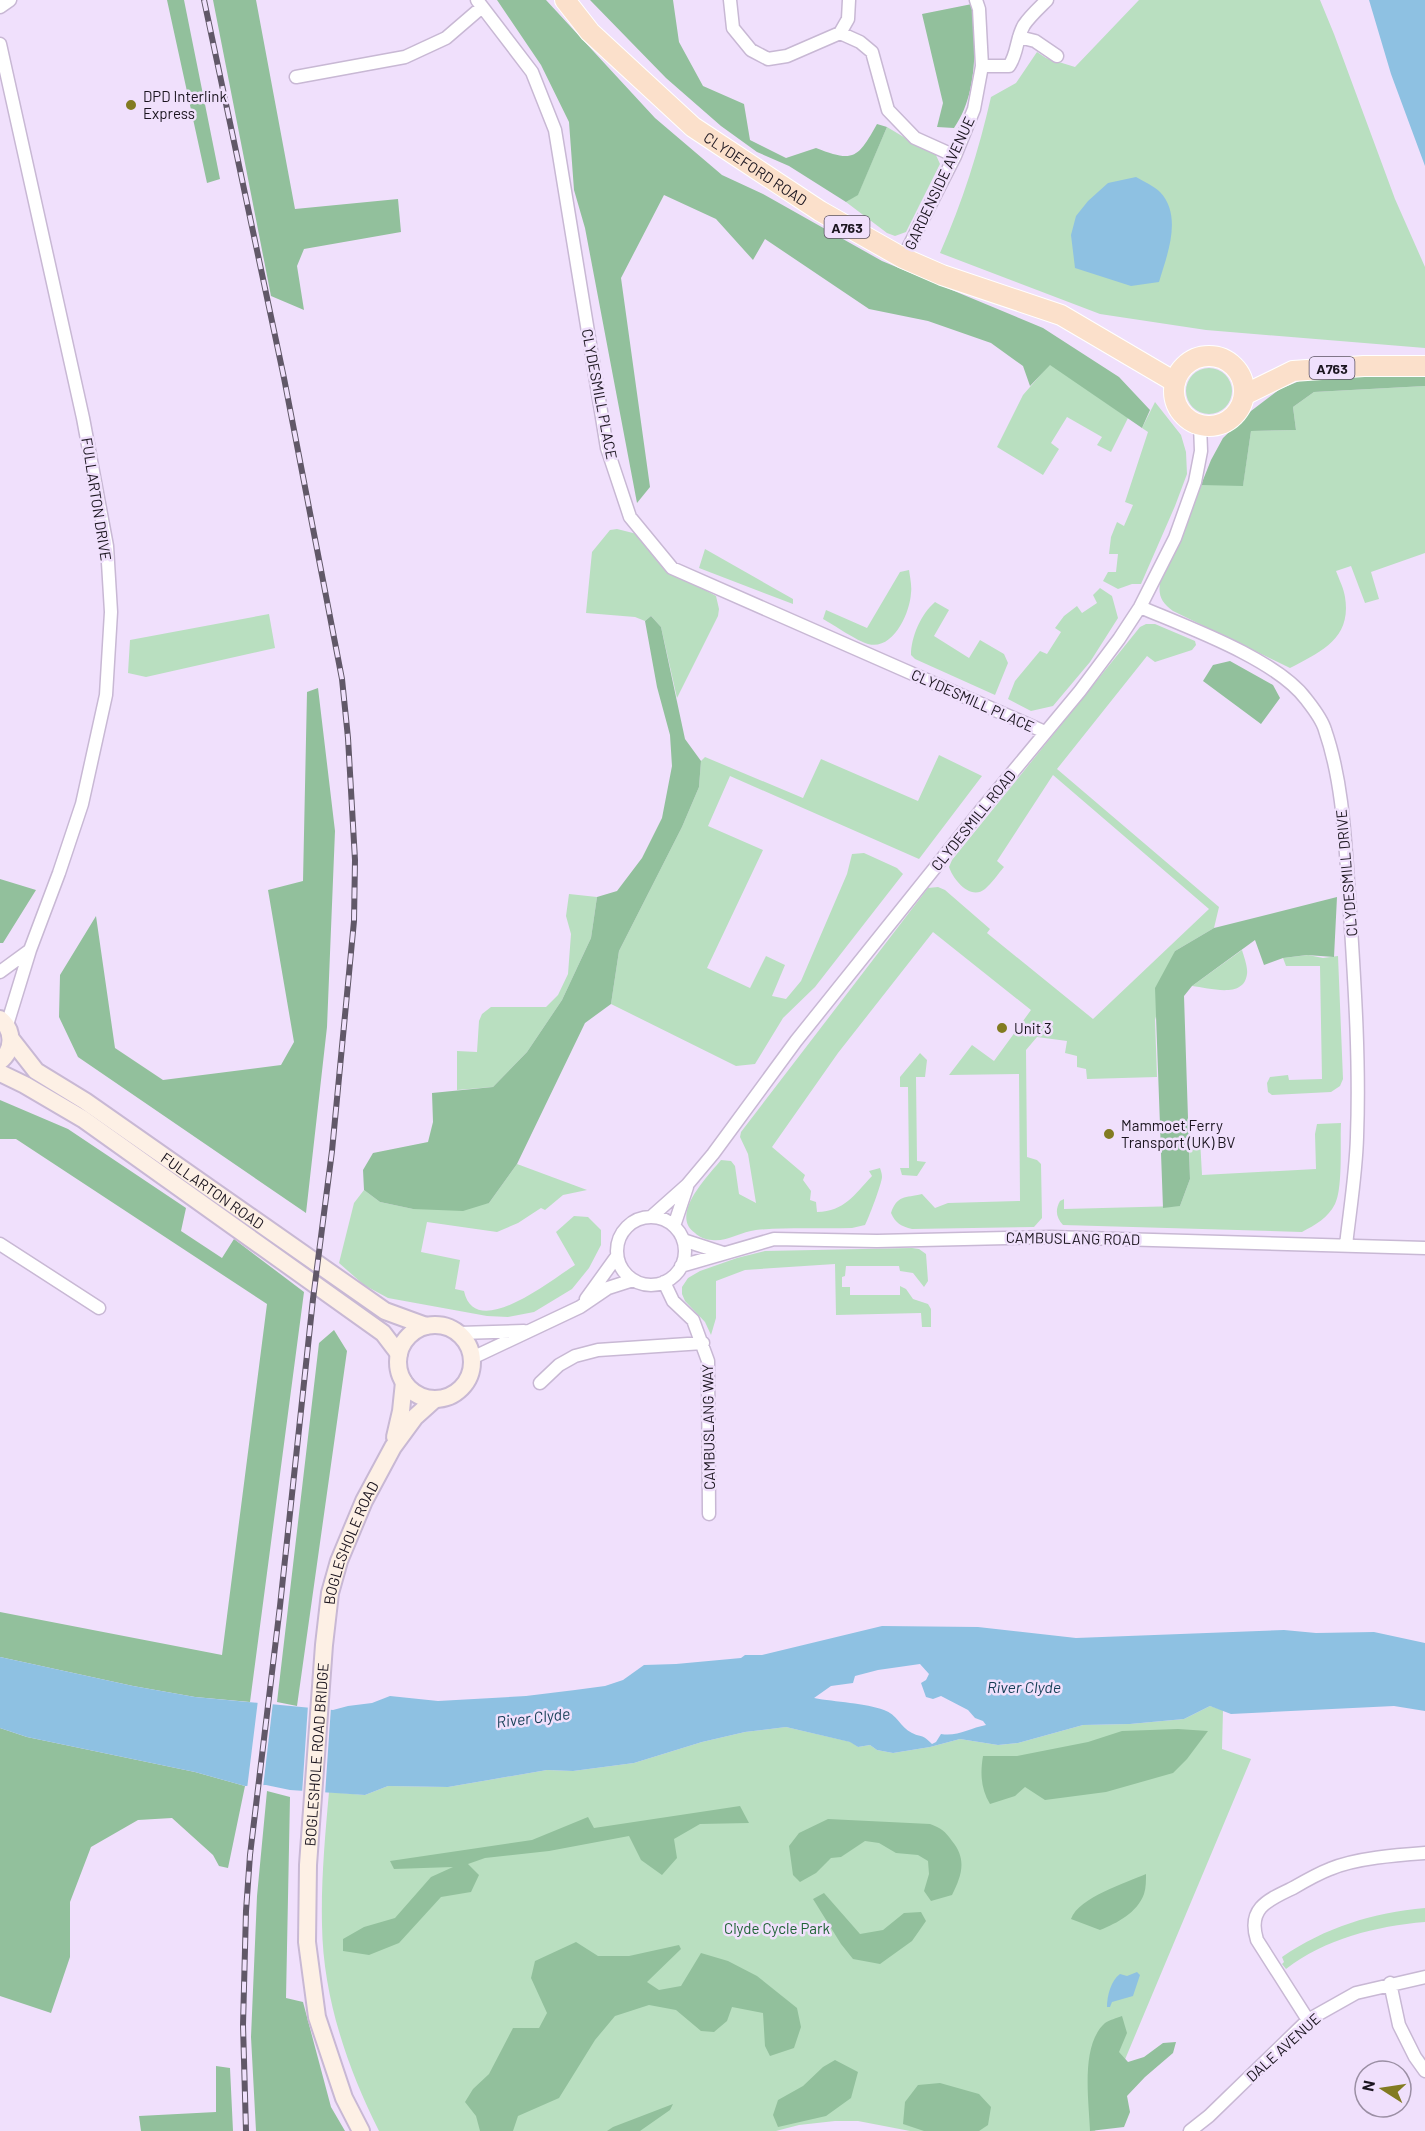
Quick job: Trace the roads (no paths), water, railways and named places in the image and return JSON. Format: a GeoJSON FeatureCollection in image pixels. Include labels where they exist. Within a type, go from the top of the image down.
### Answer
{"type":"FeatureCollection","features":[{"type":"Feature","properties":{"kind":"main road","name":"CLYDEFORD ROAD"},"geometry":{"type":"LineString","coordinates":[[565,0],[590,32],[693,127],[820,211],[903,258],[942,275],[1061,315],[1175,382]]}},
{"type":"Feature","properties":{"kind":"main road"},"geometry":{"type":"LineString","coordinates":[[1198,357],[1221,358],[1231,363],[1239,372],[1244,395],[1237,411],[1224,423],[1212,426],[1200,425],[1190,421],[1176,404],[1173,393],[1175,382],[1179,372],[1187,363],[1198,357]]}},
{"type":"Feature","properties":{"kind":"main road","name":"A763"},"geometry":{"type":"LineString","coordinates":[[1244,395],[1293,371],[1364,366],[1425,366]]}},
{"type":"Feature","properties":{"kind":"street"},"geometry":{"type":"LineString","coordinates":[[0,7],[10,0]]}},
{"type":"Feature","properties":{"kind":"street"},"geometry":{"type":"LineString","coordinates":[[730,0],[733,28],[751,50],[768,59],[787,56],[840,33],[848,19],[849,0]]}},
{"type":"Feature","properties":{"kind":"street","name":"GARDENSIDE AVENUE"},"geometry":{"type":"LineString","coordinates":[[903,258],[955,156],[974,109],[982,66],[979,9],[976,0]]}},
{"type":"Feature","properties":{"kind":"street"},"geometry":{"type":"LineString","coordinates":[[982,66],[1009,66],[1015,58],[1024,25],[1047,0]]}},
{"type":"Feature","properties":{"kind":"street"},"geometry":{"type":"LineString","coordinates":[[296,77],[405,57],[446,38],[480,4]]}},
{"type":"Feature","properties":{"kind":"street","name":"CLYDESMILL PLACE"},"geometry":{"type":"LineString","coordinates":[[480,4],[532,72],[555,130],[608,448],[630,517],[672,568],[1044,732]]}},
{"type":"Feature","properties":{"kind":"street"},"geometry":{"type":"LineString","coordinates":[[840,33],[860,42],[872,52],[888,110],[915,138],[955,156]]}},
{"type":"Feature","properties":{"kind":"street"},"geometry":{"type":"LineString","coordinates":[[1019,37],[1035,41],[1057,56]]}},
{"type":"Feature","properties":{"kind":"street","name":"FULLARTON DRIVE"},"geometry":{"type":"LineString","coordinates":[[0,44],[83,418],[107,546],[111,612],[106,695],[87,783],[6,1027]]}},
{"type":"Feature","properties":{"kind":"street","name":"CLYDESMILL ROAD"},"geometry":{"type":"LineString","coordinates":[[651,1217],[687,1185],[713,1154],[804,1031],[1044,732],[1080,691],[1140,607],[1175,538],[1195,482],[1200,451],[1200,425]]}},
{"type":"Feature","properties":{"kind":"street","name":"CLYDESMILL DRIVE"},"geometry":{"type":"LineString","coordinates":[[1140,607],[1208,636],[1257,661],[1289,681],[1305,698],[1325,728],[1336,772],[1345,834],[1357,1022],[1357,1138],[1347,1245]]}},
{"type":"Feature","properties":{"kind":"street"},"geometry":{"type":"LineString","coordinates":[[0,972],[30,950]]}},
{"type":"Feature","properties":{"kind":"street"},"geometry":{"type":"LineString","coordinates":[[0,1061],[5,1057],[6,1027]]}},
{"type":"Feature","properties":{"kind":"street","name":"FULLARTON ROAD"},"geometry":{"type":"LineString","coordinates":[[6,1027],[36,1071],[85,1101],[385,1311],[426,1326]]}},
{"type":"Feature","properties":{"kind":"street","name":"FULLARTON ROAD"},"geometry":{"type":"LineString","coordinates":[[0,1073],[83,1119],[383,1333],[399,1354]]}},
{"type":"Feature","properties":{"kind":"street","name":"CLYDESMILL ROAD"},"geometry":{"type":"LineString","coordinates":[[675,1226],[687,1185]]}},
{"type":"Feature","properties":{"kind":"street"},"geometry":{"type":"LineString","coordinates":[[651,1217],[659,1218],[675,1226],[685,1249],[681,1266],[671,1278],[654,1285],[633,1280],[625,1273],[617,1256],[617,1245],[626,1228],[642,1218],[651,1217]]}},
{"type":"Feature","properties":{"kind":"street","name":"CAMBUSLANG ROAD"},"geometry":{"type":"LineString","coordinates":[[681,1266],[774,1239],[878,1241],[1052,1237],[1425,1248]]}},
{"type":"Feature","properties":{"kind":"street"},"geometry":{"type":"LineString","coordinates":[[683,1240],[723,1253]]}},
{"type":"Feature","properties":{"kind":"street"},"geometry":{"type":"LineString","coordinates":[[0,1244],[99,1308]]}},
{"type":"Feature","properties":{"kind":"street"},"geometry":{"type":"LineString","coordinates":[[580,1307],[617,1256]]}},
{"type":"Feature","properties":{"kind":"street"},"geometry":{"type":"LineString","coordinates":[[472,1358],[580,1307],[608,1288],[633,1280]]}},
{"type":"Feature","properties":{"kind":"street","name":"CAMBUSLANG WAY"},"geometry":{"type":"LineString","coordinates":[[664,1282],[673,1301],[693,1320],[708,1361],[709,1514]]}},
{"type":"Feature","properties":{"kind":"street"},"geometry":{"type":"LineString","coordinates":[[426,1326],[449,1327],[459,1333],[465,1340],[472,1358],[471,1370],[460,1389],[451,1395],[435,1399],[423,1397],[412,1391],[404,1383],[400,1374],[399,1354],[408,1336],[426,1326]]}},
{"type":"Feature","properties":{"kind":"street"},"geometry":{"type":"LineString","coordinates":[[459,1333],[531,1330]]}},
{"type":"Feature","properties":{"kind":"street"},"geometry":{"type":"LineString","coordinates":[[540,1383],[559,1365],[574,1356],[598,1350],[703,1343]]}},
{"type":"Feature","properties":{"kind":"street","name":"BOGLESHOLE ROAD"},"geometry":{"type":"LineString","coordinates":[[393,1447],[404,1383]]}},
{"type":"Feature","properties":{"kind":"street","name":"BOGLESHOLE ROAD"},"geometry":{"type":"LineString","coordinates":[[324,1645],[330,1593],[339,1561],[364,1501],[393,1447],[415,1417],[435,1399]]}},
{"type":"Feature","properties":{"kind":"street","name":"BOGLESHOLE ROAD BRIDGE"},"geometry":{"type":"LineString","coordinates":[[324,1645],[308,1865],[307,1942],[317,2017],[344,2098],[361,2131]]}},
{"type":"Feature","properties":{"kind":"street"},"geometry":{"type":"LineString","coordinates":[[1308,2020],[1257,1940],[1254,1921],[1259,1909],[1268,1900],[1332,1868],[1377,1858],[1425,1853]]}},
{"type":"Feature","properties":{"kind":"street","name":"DALE AVENUE"},"geometry":{"type":"LineString","coordinates":[[1190,2131],[1209,2116],[1308,2020],[1356,1993],[1390,1983],[1425,1977]]}},
{"type":"Feature","properties":{"kind":"street"},"geometry":{"type":"LineString","coordinates":[[1390,1983],[1399,2025],[1415,2057],[1425,2071]]}},
{"type":"Feature","properties":{"kind":"water"},"geometry":{"type":"Polygon","coordinates":[[[1369,0],[1425,0],[1425,166],[1391,74],[1369,0]]]}},
{"type":"Feature","properties":{"kind":"water"},"geometry":{"type":"Polygon","coordinates":[[[1136,177],[1160,192],[1171,212],[1169,248],[1159,282],[1131,286],[1075,268],[1071,235],[1076,216],[1088,201],[1108,183],[1136,177]]]}},
{"type":"Feature","properties":{"kind":"water","name":"River Clyde"},"geometry":{"type":"Polygon","coordinates":[[[882,1626],[978,1627],[1076,1638],[1284,1630],[1316,1633],[1374,1632],[1425,1643],[1425,1711],[1394,1706],[1231,1714],[1210,1706],[1184,1719],[1083,1725],[1018,1743],[998,1745],[960,1739],[893,1753],[877,1750],[870,1745],[858,1747],[850,1742],[786,1727],[745,1732],[702,1742],[634,1763],[573,1771],[547,1770],[448,1787],[388,1786],[365,1795],[290,1790],[266,1785],[245,1786],[195,1772],[27,1737],[0,1728],[0,1657],[195,1697],[333,1710],[372,1703],[390,1696],[438,1701],[526,1696],[575,1690],[605,1686],[623,1680],[644,1665],[762,1655],[882,1626]],[[920,1664],[878,1670],[855,1676],[853,1683],[831,1686],[814,1698],[884,1710],[892,1714],[908,1730],[932,1744],[941,1734],[958,1733],[986,1725],[968,1710],[941,1696],[933,1699],[926,1697],[921,1683],[929,1674],[920,1664]]]}},
{"type":"Feature","properties":{"kind":"water"},"geometry":{"type":"Polygon","coordinates":[[[1137,1972],[1140,1975],[1133,1996],[1112,2002],[1110,2007],[1107,2007],[1114,1980],[1120,1974],[1127,1976],[1137,1972]]]}},
{"type":"Feature","properties":{"kind":"railway"},"geometry":{"type":"LineString","coordinates":[[204,0],[284,378],[342,679],[355,860],[354,921],[332,1151],[250,1855],[243,2025],[246,2131]]}},
{"type":"Feature","properties":{"kind":"place","name":"DPD Interlink Express"},"geometry":{"type":"Point","coordinates":[131,105]}},
{"type":"Feature","properties":{"kind":"place","name":"Unit 3"},"geometry":{"type":"Point","coordinates":[1002,1028]}},
{"type":"Feature","properties":{"kind":"place","name":"Mammoet Ferry Transport (UK) BV"},"geometry":{"type":"Point","coordinates":[1109,1134]}},
{"type":"Feature","properties":{"kind":"park label","name":"Clyde Cycle Park"},"geometry":{"type":"Point","coordinates":[777,1928]}}]}
